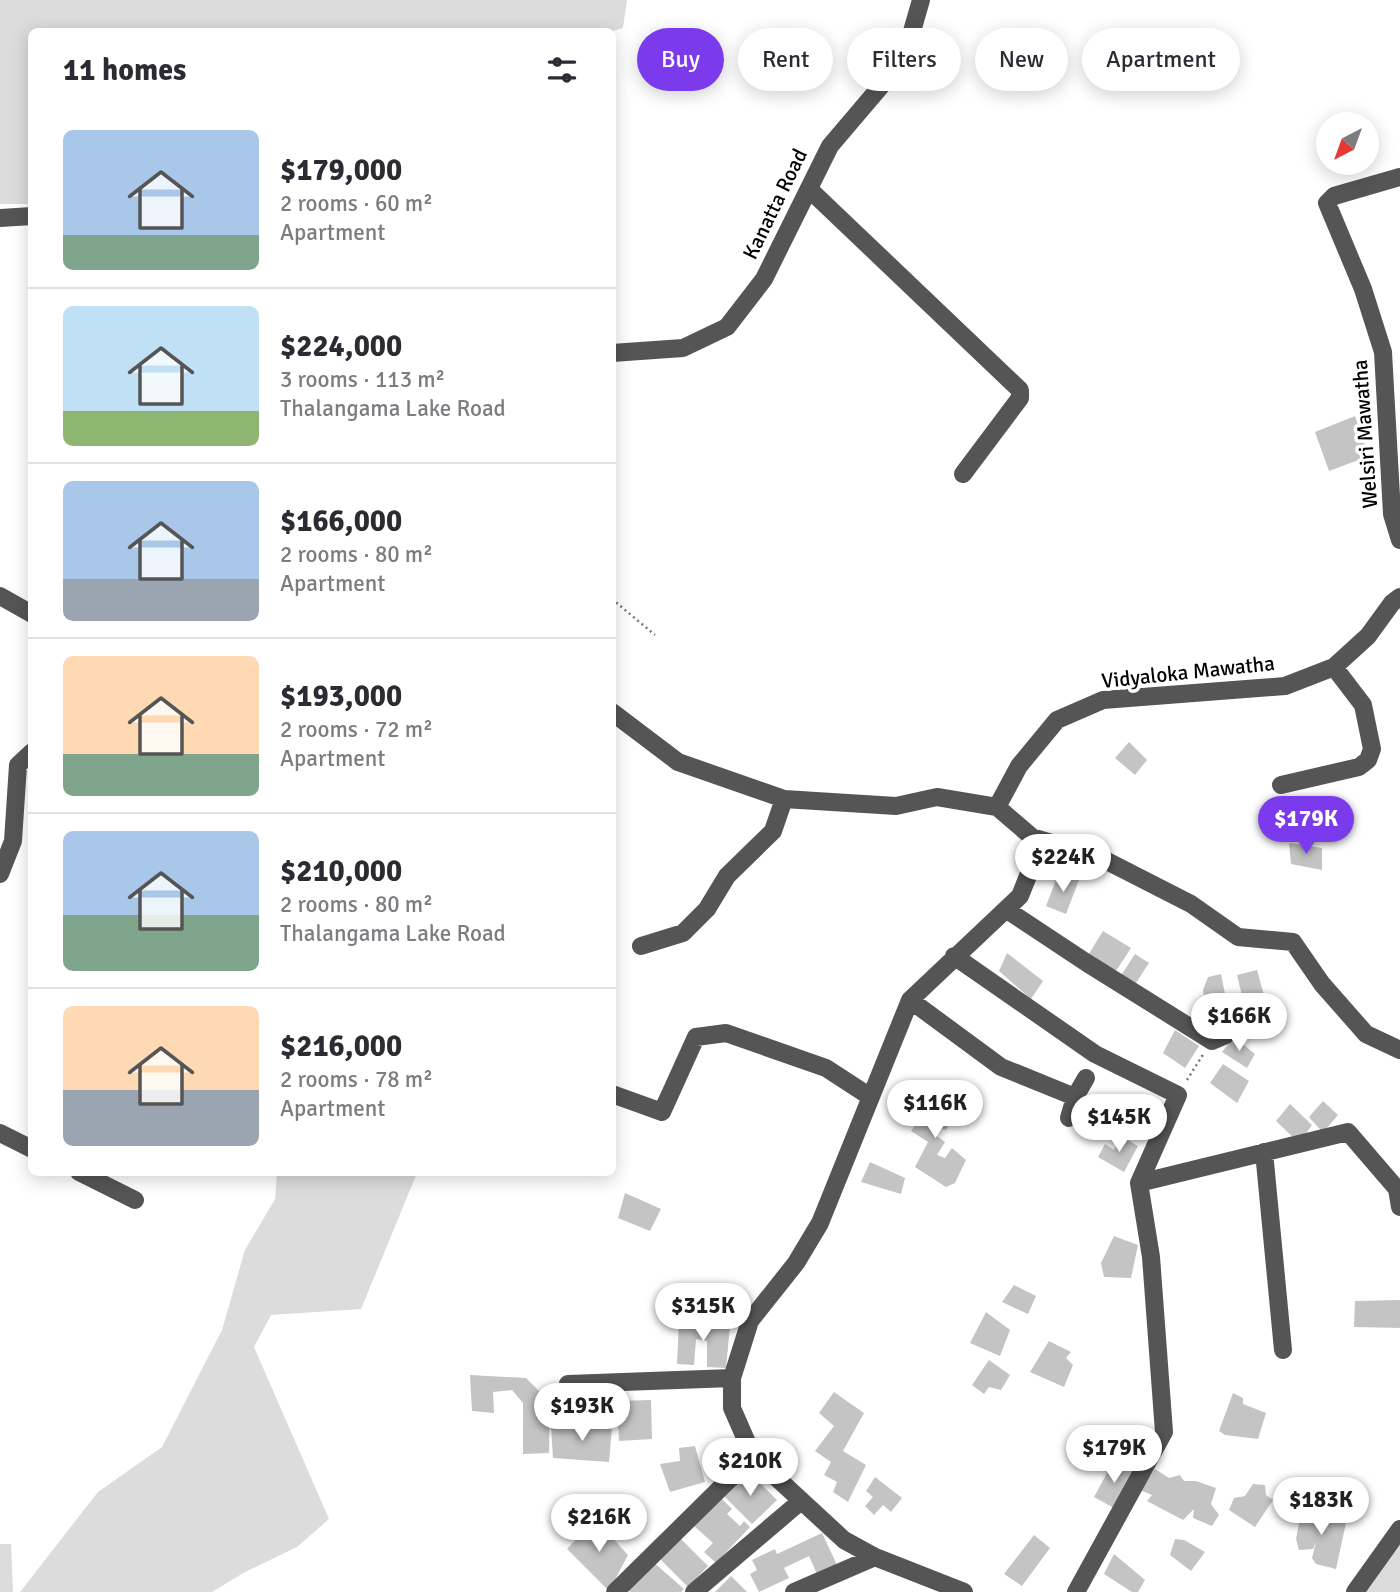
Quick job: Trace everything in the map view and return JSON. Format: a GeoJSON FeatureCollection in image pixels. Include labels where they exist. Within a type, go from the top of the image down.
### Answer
{"type":"FeatureCollection","features":[{"type":"Feature","properties":{"kind":"street","name":"Kanatta Road"},"geometry":{"type":"LineString","coordinates":[[616,353],[682,348],[727,327],[764,279],[830,146],[904,59],[921,0]]}},
{"type":"Feature","properties":{"kind":"street","name":"Welsiri Mawatha"},"geometry":{"type":"LineString","coordinates":[[1400,177],[1334,196],[1326,202],[1363,289],[1383,352],[1392,514],[1400,540]]}},
{"type":"Feature","properties":{"kind":"street"},"geometry":{"type":"LineString","coordinates":[[808,189],[1020,390],[1020,398],[963,474]]}},
{"type":"Feature","properties":{"kind":"street"},"geometry":{"type":"LineString","coordinates":[[0,218],[28,216]]}},
{"type":"Feature","properties":{"kind":"street"},"geometry":{"type":"LineString","coordinates":[[0,596],[28,612]]}},
{"type":"Feature","properties":{"kind":"street","name":"Vidyaloka Mawatha"},"geometry":{"type":"LineString","coordinates":[[997,807],[1019,766],[1057,720],[1103,700],[1285,686],[1334,667],[1368,636],[1392,603],[1400,597]]}},
{"type":"Feature","properties":{"kind":"street"},"geometry":{"type":"LineString","coordinates":[[1281,785],[1359,767],[1368,760],[1372,749],[1363,705],[1334,667]]}},
{"type":"Feature","properties":{"kind":"street"},"geometry":{"type":"LineString","coordinates":[[616,715],[678,761],[784,799],[896,806],[937,797],[997,807],[1032,837],[1099,857],[1191,904],[1238,937],[1293,942],[1322,984],[1367,1034],[1400,1050]]}},
{"type":"Feature","properties":{"kind":"street"},"geometry":{"type":"LineString","coordinates":[[0,874],[13,841],[18,765],[28,756]]}},
{"type":"Feature","properties":{"kind":"street"},"geometry":{"type":"LineString","coordinates":[[641,946],[683,933],[707,909],[727,876],[774,831],[784,799]]}},
{"type":"Feature","properties":{"kind":"street"},"geometry":{"type":"LineString","coordinates":[[964,1592],[875,1557],[844,1540],[752,1456],[732,1408],[732,1378],[750,1321],[796,1263],[820,1223],[910,1000],[1020,896],[1030,871],[1032,837]]}},
{"type":"Feature","properties":{"kind":"street"},"geometry":{"type":"LineString","coordinates":[[1007,910],[1087,964],[1212,1041],[1226,1035],[1235,1021],[1247,1017]]}},
{"type":"Feature","properties":{"kind":"street"},"geometry":{"type":"LineString","coordinates":[[954,956],[1095,1054],[1178,1095],[1139,1183],[1151,1257],[1164,1432],[1076,1592]]}},
{"type":"Feature","properties":{"kind":"street"},"geometry":{"type":"LineString","coordinates":[[910,1000],[1000,1067],[1075,1097]]}},
{"type":"Feature","properties":{"kind":"street"},"geometry":{"type":"LineString","coordinates":[[616,1095],[662,1112],[696,1037],[726,1033],[826,1068],[869,1096]]}},
{"type":"Feature","properties":{"kind":"street"},"geometry":{"type":"LineString","coordinates":[[1069,1118],[1075,1097],[1086,1079]]}},
{"type":"Feature","properties":{"kind":"street"},"geometry":{"type":"LineString","coordinates":[[1139,1183],[1348,1132],[1397,1189],[1400,1207]]}},
{"type":"Feature","properties":{"kind":"street"},"geometry":{"type":"LineString","coordinates":[[0,1133],[28,1147]]}},
{"type":"Feature","properties":{"kind":"street"},"geometry":{"type":"LineString","coordinates":[[1264,1152],[1283,1350]]}},
{"type":"Feature","properties":{"kind":"street"},"geometry":{"type":"LineString","coordinates":[[87,1176],[135,1200]]}},
{"type":"Feature","properties":{"kind":"street"},"geometry":{"type":"LineString","coordinates":[[568,1384],[732,1378]]}},
{"type":"Feature","properties":{"kind":"street"},"geometry":{"type":"LineString","coordinates":[[615,1592],[752,1456]]}},
{"type":"Feature","properties":{"kind":"street"},"geometry":{"type":"LineString","coordinates":[[694,1592],[801,1501]]}},
{"type":"Feature","properties":{"kind":"street"},"geometry":{"type":"LineString","coordinates":[[1355,1592],[1400,1529]]}},
{"type":"Feature","properties":{"kind":"street"},"geometry":{"type":"LineString","coordinates":[[794,1592],[875,1557]]}},
{"type":"Feature","properties":{"kind":"path"},"geometry":{"type":"LineString","coordinates":[[616,602],[654,635]]}},
{"type":"Feature","properties":{"kind":"path"},"geometry":{"type":"LineString","coordinates":[[1178,1095],[1212,1041]]}},
{"type":"Feature","properties":{"kind":"shaded area"},"geometry":{"type":"Polygon","coordinates":[[[0,0],[627,0],[623,28],[616,30],[616,28],[28,28],[28,204],[0,204],[0,0]]]}},
{"type":"Feature","properties":{"kind":"shaded area"},"geometry":{"type":"Polygon","coordinates":[[[277,1176],[416,1176],[361,1309],[271,1315],[254,1347],[329,1519],[297,1547],[245,1572],[212,1592],[20,1592],[98,1492],[162,1447],[222,1330],[245,1250],[275,1199],[277,1176]]]}},
{"type":"Feature","properties":{"kind":"shaded area"},"geometry":{"type":"Polygon","coordinates":[[[1400,1529],[1400,1592],[1355,1592],[1400,1529]]]}},
{"type":"Feature","properties":{"kind":"shaded area"},"geometry":{"type":"Polygon","coordinates":[[[0,1544],[11,1544],[13,1592],[0,1592],[0,1544]]]}},
{"type":"Feature","properties":{"kind":"building"},"geometry":{"type":"Polygon","coordinates":[[[1355,416],[1369,456],[1329,471],[1315,432],[1355,416]]]}},
{"type":"Feature","properties":{"kind":"building"},"geometry":{"type":"Polygon","coordinates":[[[1129,742],[1147,760],[1135,775],[1115,758],[1129,742]]]}},
{"type":"Feature","properties":{"kind":"building"},"geometry":{"type":"Polygon","coordinates":[[[1289,843],[1322,848],[1322,870],[1291,864],[1289,843]]]}},
{"type":"Feature","properties":{"kind":"building"},"geometry":{"type":"Polygon","coordinates":[[[1062,873],[1079,880],[1066,914],[1046,906],[1056,880],[1059,881],[1062,873]]]}},
{"type":"Feature","properties":{"kind":"building"},"geometry":{"type":"Polygon","coordinates":[[[1103,931],[1131,948],[1114,974],[1087,957],[1103,931]]]}},
{"type":"Feature","properties":{"kind":"building"},"geometry":{"type":"Polygon","coordinates":[[[1007,953],[1043,981],[1031,999],[999,971],[1007,953]]]}},
{"type":"Feature","properties":{"kind":"building"},"geometry":{"type":"Polygon","coordinates":[[[1135,954],[1149,963],[1134,986],[1120,977],[1135,954]]]}},
{"type":"Feature","properties":{"kind":"building"},"geometry":{"type":"Polygon","coordinates":[[[1257,970],[1264,995],[1244,1004],[1237,975],[1257,970]]]}},
{"type":"Feature","properties":{"kind":"building"},"geometry":{"type":"Polygon","coordinates":[[[1221,974],[1227,1004],[1219,1021],[1206,1011],[1203,990],[1208,977],[1221,974]]]}},
{"type":"Feature","properties":{"kind":"building"},"geometry":{"type":"Polygon","coordinates":[[[1264,995],[1273,995],[1284,1026],[1263,1037],[1253,1024],[1253,1006],[1264,995]]]}},
{"type":"Feature","properties":{"kind":"building"},"geometry":{"type":"Polygon","coordinates":[[[1175,1030],[1199,1046],[1185,1068],[1163,1053],[1175,1030]]]}},
{"type":"Feature","properties":{"kind":"building"},"geometry":{"type":"Polygon","coordinates":[[[1234,1037],[1255,1054],[1247,1068],[1222,1052],[1234,1037]]]}},
{"type":"Feature","properties":{"kind":"building"},"geometry":{"type":"Polygon","coordinates":[[[1223,1064],[1249,1081],[1237,1103],[1210,1083],[1223,1064]]]}},
{"type":"Feature","properties":{"kind":"building"},"geometry":{"type":"Polygon","coordinates":[[[919,1090],[947,1105],[945,1113],[953,1117],[946,1130],[937,1127],[933,1133],[945,1142],[937,1155],[945,1158],[952,1148],[966,1160],[955,1183],[946,1187],[915,1167],[928,1142],[911,1131],[918,1121],[909,1113],[919,1090]]]}},
{"type":"Feature","properties":{"kind":"building"},"geometry":{"type":"Polygon","coordinates":[[[1323,1101],[1338,1115],[1323,1133],[1309,1117],[1323,1101]]]}},
{"type":"Feature","properties":{"kind":"building"},"geometry":{"type":"Polygon","coordinates":[[[1290,1104],[1312,1125],[1299,1143],[1276,1121],[1290,1104]]]}},
{"type":"Feature","properties":{"kind":"building"},"geometry":{"type":"Polygon","coordinates":[[[1125,1109],[1142,1123],[1130,1137],[1113,1124],[1125,1109]]]}},
{"type":"Feature","properties":{"kind":"building"},"geometry":{"type":"Polygon","coordinates":[[[1121,1136],[1138,1146],[1124,1172],[1098,1157],[1105,1144],[1114,1150],[1121,1136]]]}},
{"type":"Feature","properties":{"kind":"building"},"geometry":{"type":"Polygon","coordinates":[[[870,1162],[905,1178],[901,1194],[861,1182],[870,1162]]]}},
{"type":"Feature","properties":{"kind":"building"},"geometry":{"type":"Polygon","coordinates":[[[625,1193],[661,1209],[650,1231],[618,1218],[625,1193]]]}},
{"type":"Feature","properties":{"kind":"building"},"geometry":{"type":"Polygon","coordinates":[[[1114,1236],[1138,1245],[1131,1278],[1104,1277],[1101,1263],[1114,1236]]]}},
{"type":"Feature","properties":{"kind":"building"},"geometry":{"type":"Polygon","coordinates":[[[1014,1285],[1036,1296],[1028,1314],[1002,1302],[1014,1285]]]}},
{"type":"Feature","properties":{"kind":"building"},"geometry":{"type":"Polygon","coordinates":[[[1400,1300],[1400,1328],[1354,1327],[1355,1301],[1400,1300]]]}},
{"type":"Feature","properties":{"kind":"building"},"geometry":{"type":"Polygon","coordinates":[[[986,1312],[1010,1330],[1000,1356],[970,1343],[986,1312]]]}},
{"type":"Feature","properties":{"kind":"building"},"geometry":{"type":"Polygon","coordinates":[[[679,1320],[730,1326],[726,1368],[707,1367],[707,1341],[696,1339],[694,1365],[677,1364],[679,1320]]]}},
{"type":"Feature","properties":{"kind":"building"},"geometry":{"type":"Polygon","coordinates":[[[1049,1341],[1071,1352],[1066,1358],[1073,1365],[1064,1387],[1030,1372],[1049,1341]]]}},
{"type":"Feature","properties":{"kind":"building"},"geometry":{"type":"Polygon","coordinates":[[[989,1360],[1010,1375],[1001,1390],[989,1387],[984,1394],[972,1385],[989,1360]]]}},
{"type":"Feature","properties":{"kind":"building"},"geometry":{"type":"Polygon","coordinates":[[[470,1375],[526,1378],[550,1402],[549,1453],[523,1454],[523,1403],[512,1390],[493,1392],[494,1413],[472,1411],[470,1375]]]}},
{"type":"Feature","properties":{"kind":"building"},"geometry":{"type":"Polygon","coordinates":[[[834,1392],[864,1413],[843,1451],[866,1465],[848,1502],[833,1492],[837,1482],[824,1475],[831,1462],[815,1451],[834,1426],[819,1413],[834,1392]]]}},
{"type":"Feature","properties":{"kind":"building"},"geometry":{"type":"Polygon","coordinates":[[[1233,1393],[1243,1398],[1243,1404],[1266,1413],[1258,1439],[1225,1435],[1219,1431],[1233,1393]]]}},
{"type":"Feature","properties":{"kind":"building"},"geometry":{"type":"Polygon","coordinates":[[[651,1400],[652,1439],[619,1441],[617,1401],[651,1400]]]}},
{"type":"Feature","properties":{"kind":"building"},"geometry":{"type":"Polygon","coordinates":[[[551,1427],[612,1427],[609,1462],[553,1458],[551,1427]]]}},
{"type":"Feature","properties":{"kind":"building"},"geometry":{"type":"Polygon","coordinates":[[[695,1446],[705,1482],[670,1492],[660,1464],[680,1461],[679,1448],[695,1446]]]}},
{"type":"Feature","properties":{"kind":"building"},"geometry":{"type":"Polygon","coordinates":[[[1113,1462],[1133,1472],[1114,1508],[1094,1497],[1113,1462]]]}},
{"type":"Feature","properties":{"kind":"building"},"geometry":{"type":"Polygon","coordinates":[[[1155,1469],[1169,1478],[1180,1475],[1184,1481],[1196,1481],[1216,1488],[1211,1504],[1219,1515],[1212,1526],[1193,1518],[1194,1509],[1183,1520],[1147,1501],[1152,1495],[1140,1490],[1155,1469]]]}},
{"type":"Feature","properties":{"kind":"building"},"geometry":{"type":"Polygon","coordinates":[[[748,1471],[777,1500],[752,1524],[723,1495],[748,1471]]]}},
{"type":"Feature","properties":{"kind":"building"},"geometry":{"type":"Polygon","coordinates":[[[875,1477],[902,1498],[891,1512],[883,1505],[874,1515],[865,1506],[873,1497],[866,1491],[875,1477]]]}},
{"type":"Feature","properties":{"kind":"building"},"geometry":{"type":"Polygon","coordinates":[[[1253,1484],[1265,1485],[1266,1495],[1273,1500],[1255,1527],[1229,1510],[1234,1498],[1245,1496],[1253,1484]]]}},
{"type":"Feature","properties":{"kind":"building"},"geometry":{"type":"Polygon","coordinates":[[[721,1498],[732,1509],[727,1514],[740,1526],[744,1521],[750,1527],[716,1563],[704,1552],[713,1543],[694,1526],[721,1498]]]}},
{"type":"Feature","properties":{"kind":"building"},"geometry":{"type":"Polygon","coordinates":[[[1302,1508],[1323,1512],[1318,1528],[1330,1515],[1346,1523],[1336,1569],[1316,1564],[1312,1558],[1316,1542],[1313,1549],[1299,1550],[1296,1539],[1302,1508]]]}},
{"type":"Feature","properties":{"kind":"building"},"geometry":{"type":"Polygon","coordinates":[[[595,1519],[628,1555],[609,1591],[567,1549],[595,1519]]]}},
{"type":"Feature","properties":{"kind":"building"},"geometry":{"type":"Polygon","coordinates":[[[822,1533],[837,1565],[817,1574],[809,1556],[784,1568],[789,1578],[759,1592],[750,1574],[757,1570],[752,1560],[775,1549],[777,1554],[822,1533]]]}},
{"type":"Feature","properties":{"kind":"building"},"geometry":{"type":"Polygon","coordinates":[[[1034,1535],[1050,1548],[1022,1586],[1004,1574],[1034,1535]]]}},
{"type":"Feature","properties":{"kind":"building"},"geometry":{"type":"Polygon","coordinates":[[[680,1538],[708,1566],[688,1587],[659,1558],[680,1538]]]}},
{"type":"Feature","properties":{"kind":"building"},"geometry":{"type":"Polygon","coordinates":[[[1175,1539],[1184,1540],[1205,1552],[1191,1571],[1170,1555],[1175,1539]]]}},
{"type":"Feature","properties":{"kind":"building"},"geometry":{"type":"Polygon","coordinates":[[[1114,1554],[1145,1580],[1138,1592],[1132,1592],[1104,1574],[1114,1554]]]}},
{"type":"Feature","properties":{"kind":"building"},"geometry":{"type":"Polygon","coordinates":[[[652,1561],[684,1589],[681,1592],[630,1592],[627,1589],[652,1561]]]}},
{"type":"Feature","properties":{"kind":"building"},"geometry":{"type":"Polygon","coordinates":[[[731,1576],[747,1592],[715,1592],[731,1576]]]}}]}
